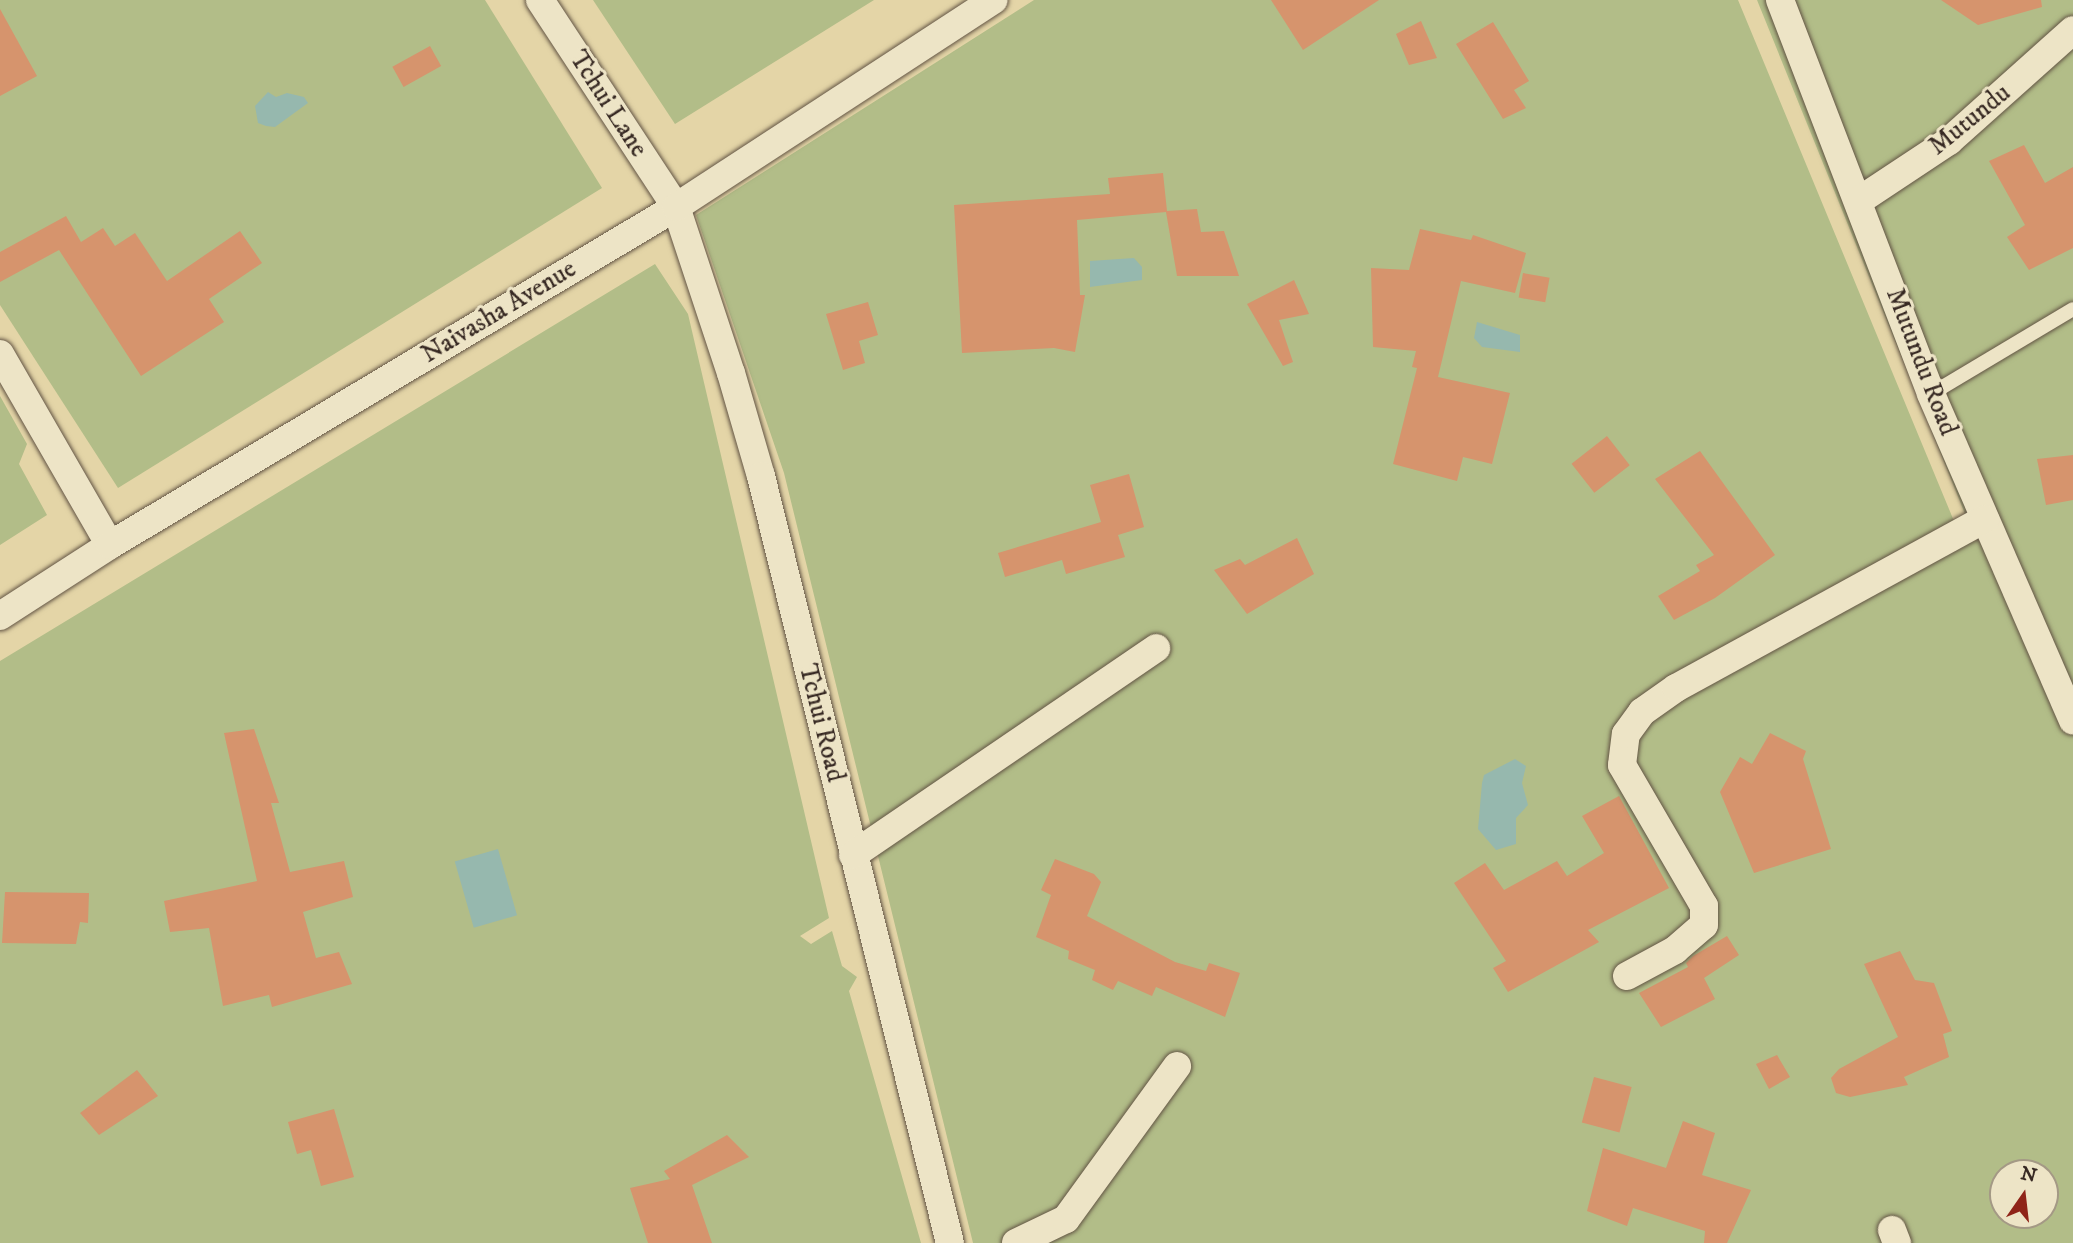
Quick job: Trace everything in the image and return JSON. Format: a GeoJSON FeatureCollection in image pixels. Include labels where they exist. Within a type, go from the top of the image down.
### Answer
{"type":"FeatureCollection","features":[{"type":"Feature","properties":{"kind":"street","name":"Tchui Lane"},"geometry":{"type":"LineString","coordinates":[[540,0],[676,207]]}},
{"type":"Feature","properties":{"kind":"street","name":"Naivasha Avenue"},"geometry":{"type":"LineString","coordinates":[[0,616],[110,545],[676,207],[994,0]]}},
{"type":"Feature","properties":{"kind":"street","name":"Mutundu Road"},"geometry":{"type":"LineString","coordinates":[[1780,0],[1860,200],[1931,394],[2073,720]]}},
{"type":"Feature","properties":{"kind":"street","name":"Mutundu"},"geometry":{"type":"LineString","coordinates":[[1860,200],[1949,141],[2073,30]]}},
{"type":"Feature","properties":{"kind":"street","name":"Tchui Road"},"geometry":{"type":"LineString","coordinates":[[676,207],[761,476],[950,1243]]}},
{"type":"Feature","properties":{"kind":"street"},"geometry":{"type":"LineString","coordinates":[[0,354],[110,545]]}},
{"type":"Feature","properties":{"kind":"street"},"geometry":{"type":"LineString","coordinates":[[1627,976],[1675,950],[1704,925],[1704,906],[1622,765],[1626,734],[1642,712],[1676,688],[1985,519]]}},
{"type":"Feature","properties":{"kind":"street"},"geometry":{"type":"LineString","coordinates":[[853,855],[1156,648]]}},
{"type":"Feature","properties":{"kind":"street"},"geometry":{"type":"LineString","coordinates":[[1016,1243],[1066,1219],[1177,1066]]}},
{"type":"Feature","properties":{"kind":"lane"},"geometry":{"type":"LineString","coordinates":[[1931,394],[2073,309]]}},
{"type":"Feature","properties":{"kind":"green space"},"geometry":{"type":"Polygon","coordinates":[[[0,0],[485,0],[602,188],[118,488],[0,305],[0,0]]]}},
{"type":"Feature","properties":{"kind":"green space"},"geometry":{"type":"Polygon","coordinates":[[[593,0],[874,0],[675,124],[593,0]]]}},
{"type":"Feature","properties":{"kind":"green space"},"geometry":{"type":"Polygon","coordinates":[[[1034,0],[1738,0],[1961,538],[1976,541],[1757,0],[2073,0],[2073,1243],[973,1243],[784,473],[696,215],[1034,0]]]}},
{"type":"Feature","properties":{"kind":"green space"},"geometry":{"type":"Polygon","coordinates":[[[655,264],[688,314],[829,918],[800,936],[811,944],[832,931],[842,966],[857,977],[849,991],[921,1243],[0,1243],[0,661],[655,264]]]}},
{"type":"Feature","properties":{"kind":"green space"},"geometry":{"type":"Polygon","coordinates":[[[0,396],[27,444],[19,464],[47,515],[0,545],[0,396]]]}},
{"type":"Feature","properties":{"kind":"water"},"geometry":{"type":"Polygon","coordinates":[[[268,92],[276,97],[287,93],[304,97],[308,103],[275,127],[266,126],[258,123],[255,106],[268,92]]]}},
{"type":"Feature","properties":{"kind":"water"},"geometry":{"type":"Polygon","coordinates":[[[1134,258],[1142,267],[1142,280],[1090,287],[1090,261],[1134,258]]]}},
{"type":"Feature","properties":{"kind":"water"},"geometry":{"type":"Polygon","coordinates":[[[1477,322],[1520,335],[1520,352],[1482,347],[1474,338],[1477,322]]]}},
{"type":"Feature","properties":{"kind":"water"},"geometry":{"type":"Polygon","coordinates":[[[1515,759],[1526,766],[1522,783],[1528,805],[1516,818],[1516,844],[1496,850],[1478,829],[1482,783],[1484,775],[1515,759]]]}},
{"type":"Feature","properties":{"kind":"water"},"geometry":{"type":"Polygon","coordinates":[[[498,849],[517,915],[474,928],[455,861],[498,849]]]}},
{"type":"Feature","properties":{"kind":"building"},"geometry":{"type":"Polygon","coordinates":[[[1271,0],[1379,0],[1303,50],[1271,0]]]}},
{"type":"Feature","properties":{"kind":"building"},"geometry":{"type":"Polygon","coordinates":[[[1941,0],[2041,0],[2042,7],[1978,25],[1941,0]]]}},
{"type":"Feature","properties":{"kind":"building"},"geometry":{"type":"Polygon","coordinates":[[[0,9],[37,76],[0,96],[0,9]]]}},
{"type":"Feature","properties":{"kind":"building"},"geometry":{"type":"Polygon","coordinates":[[[1421,21],[1437,58],[1409,65],[1396,34],[1421,21]]]}},
{"type":"Feature","properties":{"kind":"building"},"geometry":{"type":"Polygon","coordinates":[[[1493,22],[1529,81],[1514,90],[1526,108],[1503,119],[1456,44],[1493,22]]]}},
{"type":"Feature","properties":{"kind":"building"},"geometry":{"type":"Polygon","coordinates":[[[430,46],[441,66],[404,87],[392,67],[430,46]]]}},
{"type":"Feature","properties":{"kind":"building"},"geometry":{"type":"Polygon","coordinates":[[[2024,145],[2045,183],[2073,167],[2073,248],[2029,270],[2007,237],[2025,225],[1989,161],[2024,145]]]}},
{"type":"Feature","properties":{"kind":"building"},"geometry":{"type":"Polygon","coordinates":[[[1163,173],[1167,211],[1197,209],[1201,232],[1224,231],[1239,276],[1177,276],[1166,212],[1077,220],[1080,295],[1085,295],[1075,352],[1054,348],[962,353],[954,205],[1110,194],[1108,178],[1163,173]]]}},
{"type":"Feature","properties":{"kind":"building"},"geometry":{"type":"Polygon","coordinates":[[[66,216],[81,242],[103,228],[115,246],[135,233],[167,281],[240,231],[262,263],[209,299],[224,322],[141,376],[59,250],[0,282],[0,252],[66,216]]]}},
{"type":"Feature","properties":{"kind":"building"},"geometry":{"type":"Polygon","coordinates":[[[1420,229],[1471,240],[1473,235],[1526,253],[1515,293],[1461,281],[1438,377],[1510,393],[1492,464],[1463,457],[1457,481],[1393,464],[1417,368],[1412,367],[1416,351],[1373,347],[1371,268],[1409,270],[1420,229]]]}},
{"type":"Feature","properties":{"kind":"building"},"geometry":{"type":"Polygon","coordinates":[[[1523,273],[1550,278],[1545,302],[1519,298],[1523,273]]]}},
{"type":"Feature","properties":{"kind":"building"},"geometry":{"type":"Polygon","coordinates":[[[1294,280],[1309,314],[1279,320],[1293,362],[1283,366],[1247,304],[1294,280]]]}},
{"type":"Feature","properties":{"kind":"building"},"geometry":{"type":"Polygon","coordinates":[[[868,302],[878,335],[859,341],[865,363],[843,370],[826,314],[868,302]]]}},
{"type":"Feature","properties":{"kind":"building"},"geometry":{"type":"Polygon","coordinates":[[[1607,436],[1630,465],[1594,493],[1572,464],[1607,436]]]}},
{"type":"Feature","properties":{"kind":"building"},"geometry":{"type":"Polygon","coordinates":[[[1700,451],[1775,555],[1715,598],[1674,620],[1658,596],[1700,571],[1696,565],[1714,555],[1655,479],[1700,451]]]}},
{"type":"Feature","properties":{"kind":"building"},"geometry":{"type":"Polygon","coordinates":[[[2073,455],[2073,500],[2046,505],[2037,459],[2073,455]]]}},
{"type":"Feature","properties":{"kind":"building"},"geometry":{"type":"Polygon","coordinates":[[[1129,474],[1144,527],[1118,535],[1125,557],[1066,574],[1062,560],[1005,577],[998,553],[1101,522],[1090,485],[1129,474]]]}},
{"type":"Feature","properties":{"kind":"building"},"geometry":{"type":"Polygon","coordinates":[[[1297,538],[1314,574],[1247,614],[1214,570],[1240,559],[1245,565],[1297,538]]]}},
{"type":"Feature","properties":{"kind":"building"},"geometry":{"type":"Polygon","coordinates":[[[254,729],[279,803],[271,803],[290,872],[344,861],[353,897],[303,912],[316,958],[339,952],[352,984],[272,1007],[269,995],[223,1006],[209,928],[170,932],[164,901],[257,881],[224,733],[254,729]]]}},
{"type":"Feature","properties":{"kind":"building"},"geometry":{"type":"Polygon","coordinates":[[[1770,733],[1806,751],[1803,759],[1831,849],[1754,873],[1720,792],[1740,757],[1752,764],[1770,733]]]}},
{"type":"Feature","properties":{"kind":"building"},"geometry":{"type":"Polygon","coordinates":[[[1619,796],[1669,888],[1588,930],[1599,942],[1508,992],[1493,968],[1506,961],[1454,883],[1485,863],[1504,890],[1557,861],[1567,876],[1604,853],[1582,816],[1619,796]]]}},
{"type":"Feature","properties":{"kind":"building"},"geometry":{"type":"Polygon","coordinates":[[[1055,859],[1094,874],[1101,882],[1087,916],[1175,962],[1206,971],[1209,963],[1240,973],[1225,1017],[1156,987],[1152,996],[1118,981],[1113,990],[1092,980],[1095,970],[1068,959],[1069,951],[1036,937],[1051,895],[1041,890],[1055,859]]]}},
{"type":"Feature","properties":{"kind":"building"},"geometry":{"type":"Polygon","coordinates":[[[5,892],[89,893],[88,923],[80,922],[76,944],[2,943],[5,892]]]}},
{"type":"Feature","properties":{"kind":"building"},"geometry":{"type":"Polygon","coordinates":[[[1727,936],[1739,955],[1704,978],[1715,999],[1661,1027],[1639,993],[1688,967],[1686,963],[1693,956],[1727,936]]]}},
{"type":"Feature","properties":{"kind":"building"},"geometry":{"type":"Polygon","coordinates":[[[1900,951],[1915,980],[1934,983],[1952,1031],[1943,1034],[1949,1057],[1904,1077],[1908,1085],[1850,1097],[1836,1093],[1831,1078],[1839,1069],[1898,1037],[1864,964],[1900,951]]]}},
{"type":"Feature","properties":{"kind":"building"},"geometry":{"type":"Polygon","coordinates":[[[1777,1055],[1790,1077],[1769,1089],[1756,1064],[1777,1055]]]}},
{"type":"Feature","properties":{"kind":"building"},"geometry":{"type":"Polygon","coordinates":[[[137,1070],[158,1096],[99,1135],[80,1113],[137,1070]]]}},
{"type":"Feature","properties":{"kind":"building"},"geometry":{"type":"Polygon","coordinates":[[[1594,1077],[1632,1087],[1620,1132],[1582,1122],[1594,1077]]]}},
{"type":"Feature","properties":{"kind":"building"},"geometry":{"type":"Polygon","coordinates":[[[334,1109],[354,1177],[321,1186],[311,1150],[297,1154],[288,1122],[334,1109]]]}},
{"type":"Feature","properties":{"kind":"building"},"geometry":{"type":"Polygon","coordinates":[[[1683,1121],[1715,1133],[1702,1175],[1751,1190],[1727,1243],[1704,1243],[1705,1231],[1633,1208],[1627,1226],[1587,1211],[1603,1148],[1666,1168],[1683,1121]]]}},
{"type":"Feature","properties":{"kind":"building"},"geometry":{"type":"Polygon","coordinates":[[[727,1135],[749,1157],[692,1185],[712,1243],[648,1243],[630,1188],[670,1179],[664,1171],[727,1135]]]}}]}
